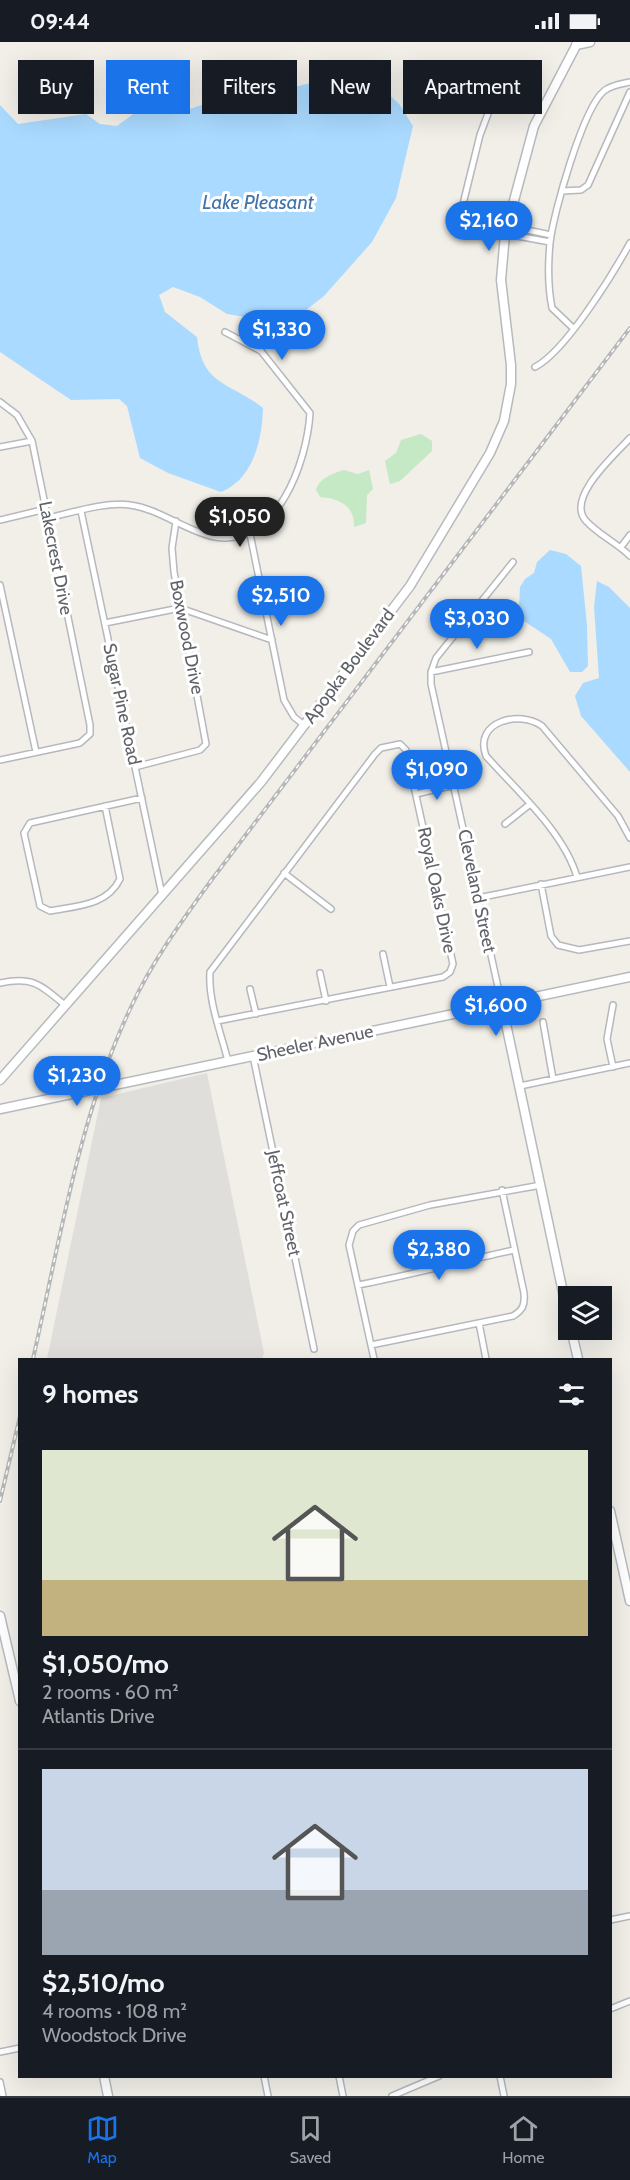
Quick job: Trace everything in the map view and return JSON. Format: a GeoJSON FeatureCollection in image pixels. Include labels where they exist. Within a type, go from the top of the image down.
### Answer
{"type":"FeatureCollection","features":[{"type":"Feature","properties":{"kind":"street"},"geometry":{"type":"LineString","coordinates":[[577,44],[591,42]]}},
{"type":"Feature","properties":{"kind":"street","name":"Apopka Boulevard"},"geometry":{"type":"LineString","coordinates":[[0,1080],[237,811],[304,725],[417,575],[500,431],[508,404],[511,375],[501,280],[506,230],[534,126],[577,44]]}},
{"type":"Feature","properties":{"kind":"street"},"geometry":{"type":"LineString","coordinates":[[573,328],[552,308],[551,235],[579,137],[600,96],[612,86],[630,82]]}},
{"type":"Feature","properties":{"kind":"street"},"geometry":{"type":"LineString","coordinates":[[562,192],[581,190],[588,185],[630,92]]}},
{"type":"Feature","properties":{"kind":"street"},"geometry":{"type":"LineString","coordinates":[[488,114],[480,135],[462,208],[463,216],[550,242]]}},
{"type":"Feature","properties":{"kind":"street"},"geometry":{"type":"LineString","coordinates":[[506,230],[551,235]]}},
{"type":"Feature","properties":{"kind":"street"},"geometry":{"type":"LineString","coordinates":[[535,367],[553,356],[605,285],[630,243]]}},
{"type":"Feature","properties":{"kind":"street"},"geometry":{"type":"LineString","coordinates":[[48,518],[126,504],[148,508],[214,537],[227,538],[250,534],[264,525],[284,498],[302,456],[310,413],[261,351],[225,332]]}},
{"type":"Feature","properties":{"kind":"street","name":"Lakecrest Drive"},"geometry":{"type":"LineString","coordinates":[[0,402],[17,415],[32,441],[90,725],[90,734],[80,743],[36,752]]}},
{"type":"Feature","properties":{"kind":"street"},"geometry":{"type":"LineString","coordinates":[[630,438],[583,492],[581,507],[585,520],[630,556]]}},
{"type":"Feature","properties":{"kind":"street"},"geometry":{"type":"LineString","coordinates":[[0,447],[32,441]]}},
{"type":"Feature","properties":{"kind":"street"},"geometry":{"type":"LineString","coordinates":[[0,520],[46,509]]}},
{"type":"Feature","properties":{"kind":"street","name":"Sugar Pine Road"},"geometry":{"type":"LineString","coordinates":[[81,511],[162,897]]}},
{"type":"Feature","properties":{"kind":"street","name":"Boxwood Drive"},"geometry":{"type":"LineString","coordinates":[[135,767],[200,750],[206,744],[180,608],[172,548],[176,521]]}},
{"type":"Feature","properties":{"kind":"street"},"geometry":{"type":"LineString","coordinates":[[250,534],[284,700],[294,717],[304,725]]}},
{"type":"Feature","properties":{"kind":"street"},"geometry":{"type":"LineString","coordinates":[[621,547],[630,535]]}},
{"type":"Feature","properties":{"kind":"street"},"geometry":{"type":"LineString","coordinates":[[513,562],[435,658],[431,672],[529,652]]}},
{"type":"Feature","properties":{"kind":"street"},"geometry":{"type":"LineString","coordinates":[[0,585],[36,752],[0,760]]}},
{"type":"Feature","properties":{"kind":"street"},"geometry":{"type":"LineString","coordinates":[[105,623],[180,608],[272,640]]}},
{"type":"Feature","properties":{"kind":"street","name":"Cleveland Street"},"geometry":{"type":"LineString","coordinates":[[431,672],[431,684],[562,1286]]}},
{"type":"Feature","properties":{"kind":"street"},"geometry":{"type":"LineString","coordinates":[[577,877],[567,850],[486,756],[482,739],[487,730],[494,725],[526,718],[542,726],[618,816],[630,838]]}},
{"type":"Feature","properties":{"kind":"street","name":"Royal Oaks Drive"},"geometry":{"type":"LineString","coordinates":[[218,1021],[443,977],[450,972],[453,964],[416,794],[406,750],[400,744],[381,748],[210,972],[209,983],[218,1021],[228,1062]]}},
{"type":"Feature","properties":{"kind":"street"},"geometry":{"type":"LineString","coordinates":[[416,794],[454,785]]}},
{"type":"Feature","properties":{"kind":"street"},"geometry":{"type":"LineString","coordinates":[[105,806],[120,879],[117,885],[99,901],[50,912],[44,910],[40,906],[24,833],[26,826],[30,823],[105,806],[142,798]]}},
{"type":"Feature","properties":{"kind":"street"},"geometry":{"type":"LineString","coordinates":[[505,824],[529,805]]}},
{"type":"Feature","properties":{"kind":"street"},"geometry":{"type":"LineString","coordinates":[[478,898],[630,867]]}},
{"type":"Feature","properties":{"kind":"street"},"geometry":{"type":"LineString","coordinates":[[284,873],[331,909]]}},
{"type":"Feature","properties":{"kind":"street"},"geometry":{"type":"LineString","coordinates":[[541,884],[551,936],[558,945],[579,950],[630,941]]}},
{"type":"Feature","properties":{"kind":"street"},"geometry":{"type":"LineString","coordinates":[[383,954],[390,987]]}},
{"type":"Feature","properties":{"kind":"street"},"geometry":{"type":"LineString","coordinates":[[320,973],[326,1001]]}},
{"type":"Feature","properties":{"kind":"street","name":"Sheeler Avenue"},"geometry":{"type":"LineString","coordinates":[[0,1109],[630,977]]}},
{"type":"Feature","properties":{"kind":"street"},"geometry":{"type":"LineString","coordinates":[[0,983],[17,979],[36,982],[66,1006]]}},
{"type":"Feature","properties":{"kind":"street"},"geometry":{"type":"LineString","coordinates":[[250,988],[256,1014]]}},
{"type":"Feature","properties":{"kind":"street"},"geometry":{"type":"LineString","coordinates":[[613,1005],[607,1039],[613,1067]]}},
{"type":"Feature","properties":{"kind":"street"},"geometry":{"type":"LineString","coordinates":[[543,1022],[553,1079]]}},
{"type":"Feature","properties":{"kind":"street","name":"Jeffcoat Street"},"geometry":{"type":"LineString","coordinates":[[253,1056],[314,1349]]}},
{"type":"Feature","properties":{"kind":"street"},"geometry":{"type":"LineString","coordinates":[[520,1086],[630,1063]]}},
{"type":"Feature","properties":{"kind":"street"},"geometry":{"type":"LineString","coordinates":[[374,1358],[349,1245],[353,1231],[359,1225],[430,1205],[502,1190],[541,1185]]}},
{"type":"Feature","properties":{"kind":"street"},"geometry":{"type":"LineString","coordinates":[[371,1345],[513,1316],[524,1306],[524,1293],[502,1190]]}},
{"type":"Feature","properties":{"kind":"street"},"geometry":{"type":"LineString","coordinates":[[358,1286],[514,1250]]}},
{"type":"Feature","properties":{"kind":"street"},"geometry":{"type":"LineString","coordinates":[[478,1323],[486,1358]]}},
{"type":"Feature","properties":{"kind":"street"},"geometry":{"type":"LineString","coordinates":[[574,1340],[578,1358]]}},
{"type":"Feature","properties":{"kind":"street"},"geometry":{"type":"LineString","coordinates":[[612,1520],[630,1601]]}},
{"type":"Feature","properties":{"kind":"street"},"geometry":{"type":"LineString","coordinates":[[0,1616],[18,1692]]}},
{"type":"Feature","properties":{"kind":"street"},"geometry":{"type":"LineString","coordinates":[[612,1920],[630,1916]]}},
{"type":"Feature","properties":{"kind":"street"},"geometry":{"type":"LineString","coordinates":[[612,2008],[630,2001]]}},
{"type":"Feature","properties":{"kind":"street"},"geometry":{"type":"LineString","coordinates":[[0,2052],[18,2048]]}},
{"type":"Feature","properties":{"kind":"street"},"geometry":{"type":"LineString","coordinates":[[104,2078],[108,2096]]}},
{"type":"Feature","properties":{"kind":"street"},"geometry":{"type":"LineString","coordinates":[[264,2078],[268,2096]]}},
{"type":"Feature","properties":{"kind":"street"},"geometry":{"type":"LineString","coordinates":[[339,2078],[343,2096]]}},
{"type":"Feature","properties":{"kind":"street"},"geometry":{"type":"LineString","coordinates":[[416,2078],[418,2084]]}},
{"type":"Feature","properties":{"kind":"street"},"geometry":{"type":"LineString","coordinates":[[392,2096],[434,2078]]}},
{"type":"Feature","properties":{"kind":"street"},"geometry":{"type":"LineString","coordinates":[[501,2078],[504,2096]]}},
{"type":"Feature","properties":{"kind":"street"},"geometry":{"type":"LineString","coordinates":[[0,2082],[3,2096]]}},
{"type":"Feature","properties":{"kind":"shaded area"},"geometry":{"type":"Polygon","coordinates":[[[207,1073],[264,1353],[262,1358],[47,1358],[101,1098],[207,1073]]]}},
{"type":"Feature","properties":{"kind":"green space"},"geometry":{"type":"Polygon","coordinates":[[[421,434],[432,441],[432,451],[400,481],[390,484],[385,461],[396,453],[401,440],[421,434]]]}},
{"type":"Feature","properties":{"kind":"green space"},"geometry":{"type":"Polygon","coordinates":[[[344,470],[358,474],[369,470],[373,489],[367,495],[366,523],[354,527],[352,513],[344,504],[320,497],[316,490],[324,479],[344,470]]]}},
{"type":"Feature","properties":{"kind":"water","name":"Lake Pleasant"},"geometry":{"type":"Polygon","coordinates":[[[309,83],[309,114],[391,114],[391,96],[400,105],[403,114],[406,114],[413,126],[396,198],[372,242],[324,296],[292,321],[281,323],[227,314],[200,297],[173,287],[159,295],[165,312],[197,337],[200,353],[211,374],[263,408],[261,433],[254,458],[241,478],[221,492],[168,473],[140,458],[127,406],[119,399],[71,400],[0,352],[0,105],[18,124],[86,114],[100,124],[117,126],[133,114],[190,114],[190,109],[202,105],[202,114],[297,114],[297,86],[309,83]]]}},
{"type":"Feature","properties":{"kind":"water"},"geometry":{"type":"Polygon","coordinates":[[[550,550],[566,554],[581,566],[587,625],[588,666],[582,672],[570,672],[551,639],[524,621],[519,606],[520,587],[525,579],[534,573],[537,562],[550,550]]]}},
{"type":"Feature","properties":{"kind":"water"},"geometry":{"type":"Polygon","coordinates":[[[597,581],[609,587],[630,608],[630,772],[581,716],[575,696],[583,683],[599,678],[594,607],[597,581]]]}},
{"type":"Feature","properties":{"kind":"railway"},"geometry":{"type":"LineString","coordinates":[[33,1358],[62,1224],[98,1090],[132,1005],[149,972],[210,882],[630,328]]}},
{"type":"Feature","properties":{"kind":"railway"},"geometry":{"type":"LineString","coordinates":[[0,1501],[18,1424]]}}]}
